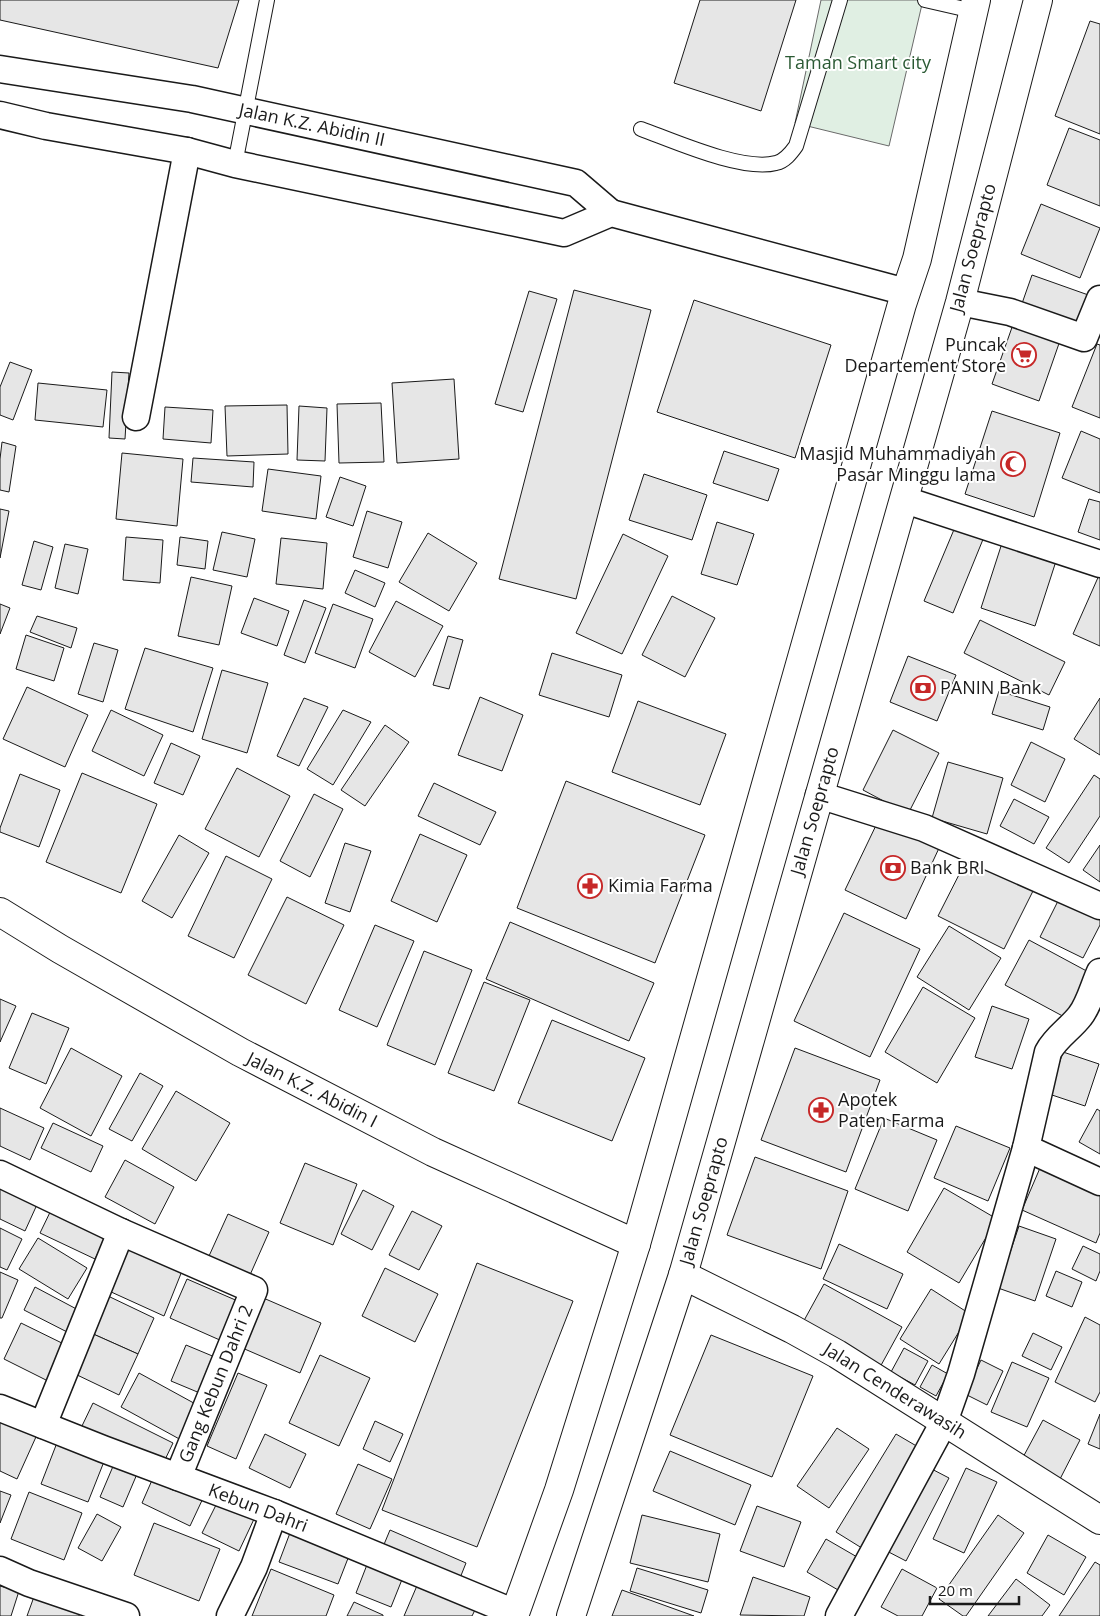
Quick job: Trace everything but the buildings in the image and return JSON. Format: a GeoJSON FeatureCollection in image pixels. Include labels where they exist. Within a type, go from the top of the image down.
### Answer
{"type":"FeatureCollection","features":[{"type":"Feature","properties":{"kind":"main road","name":"Jalan Soeprapto"},"geometry":{"type":"LineString","coordinates":[[571,1616],[684,1275],[960,302],[1038,0]]}},
{"type":"Feature","properties":{"kind":"main road"},"geometry":{"type":"LineString","coordinates":[[514,1615],[559,1490],[636,1244],[906,292],[918,259],[974,5]]}},
{"type":"Feature","properties":{"kind":"main road","name":"Jalan K.Z. Abidin I"},"geometry":{"type":"LineString","coordinates":[[0,912],[69,954],[240,1052],[433,1152],[636,1244]]}},
{"type":"Feature","properties":{"kind":"main road","name":"Jalan Cenderawasih"},"geometry":{"type":"LineString","coordinates":[[684,1275],[792,1329],[837,1354],[1100,1520]]}},
{"type":"Feature","properties":{"kind":"street","name":"Jalan K.Z. Abidin II"},"geometry":{"type":"LineString","coordinates":[[0,69],[192,99],[576,184],[611,213]]}},
{"type":"Feature","properties":{"kind":"street"},"geometry":{"type":"LineString","coordinates":[[0,115],[46,126],[187,151],[234,164],[564,233],[611,213],[906,292]]}},
{"type":"Feature","properties":{"kind":"street"},"geometry":{"type":"LineString","coordinates":[[136,417],[187,151]]}},
{"type":"Feature","properties":{"kind":"street"},"geometry":{"type":"LineString","coordinates":[[960,302],[1010,312],[1084,338],[1100,299]]}},
{"type":"Feature","properties":{"kind":"street"},"geometry":{"type":"LineString","coordinates":[[905,500],[1100,564]]}},
{"type":"Feature","properties":{"kind":"street"},"geometry":{"type":"LineString","coordinates":[[819,795],[924,828],[1100,906]]}},
{"type":"Feature","properties":{"kind":"street"},"geometry":{"type":"LineString","coordinates":[[840,1616],[944,1422],[964,1365],[1026,1148],[1048,1052],[1058,1037],[1070,1028],[1082,1014],[1100,972]]}},
{"type":"Feature","properties":{"kind":"street"},"geometry":{"type":"LineString","coordinates":[[1026,1148],[1100,1182]]}},
{"type":"Feature","properties":{"kind":"street"},"geometry":{"type":"LineString","coordinates":[[0,1174],[121,1232],[43,1425]]}},
{"type":"Feature","properties":{"kind":"street","name":"Gang Kebun Dahri 2"},"geometry":{"type":"LineString","coordinates":[[121,1232],[254,1290],[178,1477]]}},
{"type":"Feature","properties":{"kind":"street","name":"Kebun Dahri"},"geometry":{"type":"LineString","coordinates":[[0,1408],[274,1513],[514,1615]]}},
{"type":"Feature","properties":{"kind":"street"},"geometry":{"type":"LineString","coordinates":[[230,1616],[254,1567],[274,1513]]}},
{"type":"Feature","properties":{"kind":"street"},"geometry":{"type":"LineString","coordinates":[[0,1570],[29,1583],[126,1616]]}},
{"type":"Feature","properties":{"kind":"lane"},"geometry":{"type":"LineString","coordinates":[[234,164],[267,0]]}},
{"type":"Feature","properties":{"kind":"lane"},"geometry":{"type":"LineString","coordinates":[[641,129],[738,163],[759,166],[777,163],[787,157],[796,146],[840,0]]}},
{"type":"Feature","properties":{"kind":"lane"},"geometry":{"type":"LineString","coordinates":[[926,0],[974,5]]}},
{"type":"Feature","properties":{"kind":"green space","name":"Taman Smart city"},"geometry":{"type":"Polygon","coordinates":[[[821,0],[923,0],[889,146],[795,123],[821,0]]]}},
{"type":"Feature","properties":{"kind":"place","name":"Puncak Departement Store"},"geometry":{"type":"Point","coordinates":[1024,355]}},
{"type":"Feature","properties":{"kind":"place","name":"Masjid Muhammadiyah Pasar Minggu lama"},"geometry":{"type":"Point","coordinates":[1013,464]}},
{"type":"Feature","properties":{"kind":"place","name":"PANIN Bank"},"geometry":{"type":"Point","coordinates":[923,688]}},
{"type":"Feature","properties":{"kind":"place","name":"Bank BRI"},"geometry":{"type":"Point","coordinates":[893,868]}},
{"type":"Feature","properties":{"kind":"place","name":"Kimia Farma"},"geometry":{"type":"Point","coordinates":[590,886]}},
{"type":"Feature","properties":{"kind":"place","name":"Apotek Paten Farma"},"geometry":{"type":"Point","coordinates":[821,1110]}}]}
